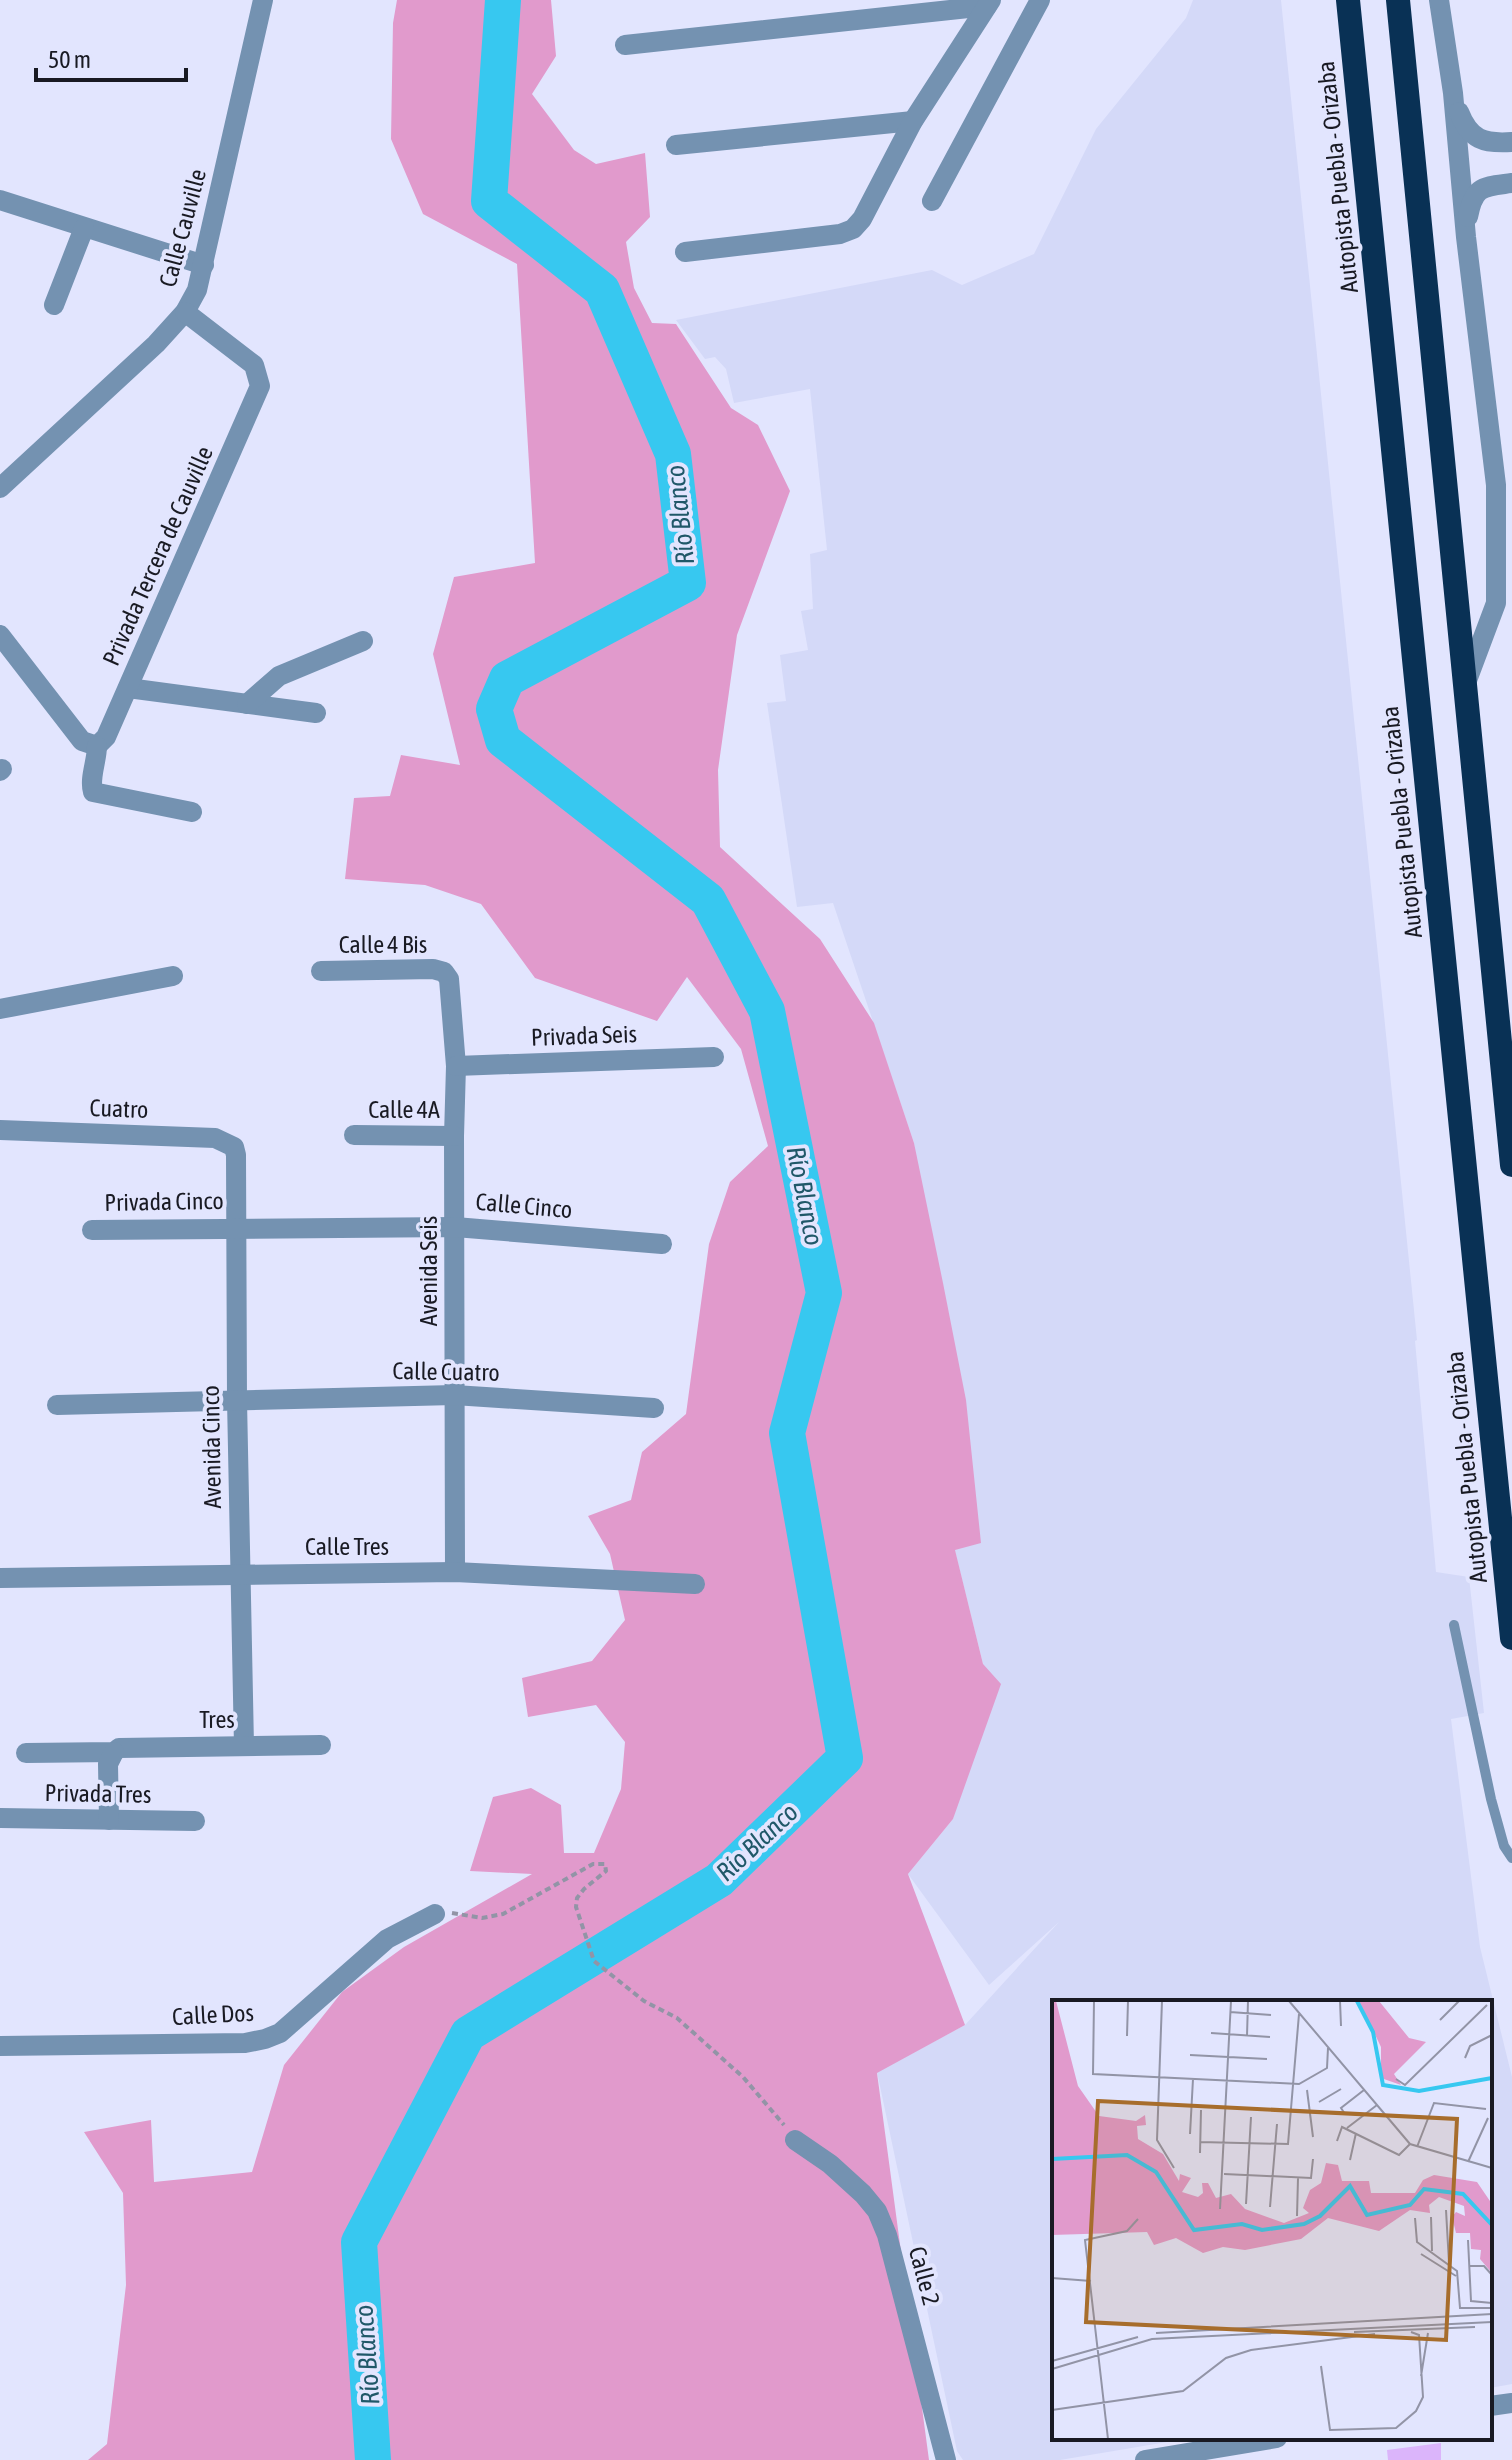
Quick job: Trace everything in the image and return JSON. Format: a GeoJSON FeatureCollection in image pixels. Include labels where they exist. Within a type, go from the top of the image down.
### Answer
{"type":"FeatureCollection","features":[{"type":"Feature","properties":{"kind":"highway","name":"Autopista Puebla - Orizaba"},"geometry":{"type":"LineString","coordinates":[[1348,0],[1512,1638]]}},
{"type":"Feature","properties":{"kind":"highway"},"geometry":{"type":"LineString","coordinates":[[1398,0],[1512,1165]]}},
{"type":"Feature","properties":{"kind":"street","name":"Calle Cauville"},"geometry":{"type":"LineString","coordinates":[[0,488],[156,344],[185,312],[197,290],[263,0]]}},
{"type":"Feature","properties":{"kind":"street"},"geometry":{"type":"LineString","coordinates":[[932,201],[1040,0]]}},
{"type":"Feature","properties":{"kind":"street"},"geometry":{"type":"LineString","coordinates":[[1439,0],[1453,93],[1466,237],[1496,485],[1496,603],[1464,690]]}},
{"type":"Feature","properties":{"kind":"street"},"geometry":{"type":"LineString","coordinates":[[625,45],[989,3]]}},
{"type":"Feature","properties":{"kind":"street"},"geometry":{"type":"LineString","coordinates":[[685,252],[840,234],[853,229],[862,219],[913,121],[989,3]]}},
{"type":"Feature","properties":{"kind":"street"},"geometry":{"type":"LineString","coordinates":[[1453,93],[1462,121],[1479,140],[1512,142]]}},
{"type":"Feature","properties":{"kind":"street"},"geometry":{"type":"LineString","coordinates":[[676,145],[913,121]]}},
{"type":"Feature","properties":{"kind":"street"},"geometry":{"type":"LineString","coordinates":[[1466,237],[1476,192],[1482,187],[1512,183]]}},
{"type":"Feature","properties":{"kind":"street"},"geometry":{"type":"LineString","coordinates":[[0,200],[204,265]]}},
{"type":"Feature","properties":{"kind":"street"},"geometry":{"type":"LineString","coordinates":[[54,305],[84,228]]}},
{"type":"Feature","properties":{"kind":"street","name":"Privada Tercera de Cauville"},"geometry":{"type":"LineString","coordinates":[[185,312],[254,365],[260,386],[128,688],[316,713]]}},
{"type":"Feature","properties":{"kind":"street"},"geometry":{"type":"LineString","coordinates":[[1496,485],[1512,523]]}},
{"type":"Feature","properties":{"kind":"street"},"geometry":{"type":"LineString","coordinates":[[0,635],[82,741],[97,746]]}},
{"type":"Feature","properties":{"kind":"street"},"geometry":{"type":"LineString","coordinates":[[247,704],[279,676],[363,641]]}},
{"type":"Feature","properties":{"kind":"street"},"geometry":{"type":"LineString","coordinates":[[128,688],[106,737],[97,746],[91,785],[93,792],[192,812]]}},
{"type":"Feature","properties":{"kind":"street","name":"Calle 4 Bis"},"geometry":{"type":"LineString","coordinates":[[321,971],[433,969],[444,972]]}},
{"type":"Feature","properties":{"kind":"street","name":"Avenida Seis"},"geometry":{"type":"LineString","coordinates":[[444,972],[449,979],[456,1066],[455,1572]]}},
{"type":"Feature","properties":{"kind":"street"},"geometry":{"type":"LineString","coordinates":[[0,1009],[173,976]]}},
{"type":"Feature","properties":{"kind":"street","name":"Privada Seis"},"geometry":{"type":"LineString","coordinates":[[456,1066],[714,1057]]}},
{"type":"Feature","properties":{"kind":"street","name":"Cuatro"},"geometry":{"type":"LineString","coordinates":[[0,1132],[215,1138],[234,1147]]}},
{"type":"Feature","properties":{"kind":"street","name":"Calle 4A"},"geometry":{"type":"LineString","coordinates":[[354,1135],[454,1136]]}},
{"type":"Feature","properties":{"kind":"street","name":"Avenida Cinco"},"geometry":{"type":"LineString","coordinates":[[234,1147],[244,1746]]}},
{"type":"Feature","properties":{"kind":"street","name":"Calle Cinco"},"geometry":{"type":"LineString","coordinates":[[237,1227],[455,1227],[662,1244]]}},
{"type":"Feature","properties":{"kind":"street","name":"Privada Cinco"},"geometry":{"type":"LineString","coordinates":[[92,1230],[237,1227]]}},
{"type":"Feature","properties":{"kind":"street","name":"Calle Cuatro"},"geometry":{"type":"LineString","coordinates":[[57,1405],[454,1395],[654,1408]]}},
{"type":"Feature","properties":{"kind":"street","name":"Calle Tres"},"geometry":{"type":"LineString","coordinates":[[0,1578],[455,1572],[695,1584]]}},
{"type":"Feature","properties":{"kind":"street","name":"Tres"},"geometry":{"type":"LineString","coordinates":[[114,1752],[119,1748],[321,1745]]}},
{"type":"Feature","properties":{"kind":"street"},"geometry":{"type":"LineString","coordinates":[[26,1753],[114,1752],[108,1764],[109,1820]]}},
{"type":"Feature","properties":{"kind":"street","name":"Privada Tres"},"geometry":{"type":"LineString","coordinates":[[0,1818],[195,1821]]}},
{"type":"Feature","properties":{"kind":"street","name":"Calle Dos"},"geometry":{"type":"LineString","coordinates":[[0,2046],[245,2043],[265,2039],[280,2033],[387,1939],[435,1914]]}},
{"type":"Feature","properties":{"kind":"street","name":"Calle 2"},"geometry":{"type":"LineString","coordinates":[[795,2140],[830,2164],[877,2211],[887,2235],[946,2460]]}},
{"type":"Feature","properties":{"kind":"street"},"geometry":{"type":"LineString","coordinates":[[1492,2406],[1512,2403]]}},
{"type":"Feature","properties":{"kind":"street"},"geometry":{"type":"LineString","coordinates":[[1145,2460],[1231,2452],[1270,2440]]}},
{"type":"Feature","properties":{"kind":"lane"},"geometry":{"type":"LineString","coordinates":[[1454,1625],[1491,1799],[1504,1846],[1512,1858]]}},
{"type":"Feature","properties":{"kind":"path"},"geometry":{"type":"LineString","coordinates":[[435,1914],[442,1911],[482,1918],[503,1914],[593,1864],[605,1864],[606,1871],[577,1898],[576,1907],[594,1961],[644,2001],[677,2018],[719,2055],[761,2097],[795,2140]]}},
{"type":"Feature","properties":{"kind":"shaded area"},"geometry":{"type":"Polygon","coordinates":[[[397,0],[551,0],[556,56],[532,94],[574,150],[596,164],[645,153],[650,217],[626,242],[634,288],[652,323],[676,324],[731,408],[758,425],[790,491],[737,635],[718,770],[720,847],[820,939],[874,1023],[914,1143],[966,1400],[981,1543],[955,1550],[983,1664],[1001,1684],[953,1819],[908,1874],[965,2025],[877,2073],[929,2460],[88,2460],[107,2444],[126,2285],[123,2193],[84,2132],[151,2120],[154,2182],[252,2172],[284,2065],[342,1992],[404,1947],[532,1874],[470,1871],[493,1797],[531,1788],[561,1805],[564,1853],[594,1853],[621,1789],[625,1742],[596,1705],[528,1717],[522,1678],[592,1661],[625,1620],[610,1554],[588,1516],[631,1500],[642,1452],[686,1414],[709,1244],[730,1182],[768,1146],[741,1049],[687,977],[657,1021],[535,978],[481,904],[425,885],[345,879],[354,798],[390,796],[401,755],[460,765],[433,654],[454,577],[535,563],[517,264],[423,214],[391,139],[393,23],[397,0]]]}},
{"type":"Feature","properties":{"kind":"shaded area"},"geometry":{"type":"Polygon","coordinates":[[[1193,0],[1281,0],[1417,1340],[1436,1572],[1469,1577],[1484,1713],[1451,1719],[1480,1947],[1512,2077],[1512,2384],[1492,2388],[1492,2000],[1052,2000],[1052,2440],[1179,2440],[1060,2460],[963,2460],[957,2451],[877,2072],[965,2025],[1059,1922],[989,1985],[908,1874],[953,1819],[983,1664],[955,1551],[914,1143],[833,903],[797,907],[767,703],[786,701],[780,655],[808,650],[801,611],[813,609],[810,554],[827,550],[810,389],[734,403],[726,369],[715,357],[705,359],[676,320],[932,270],[962,285],[1034,254],[1096,129],[1186,18],[1193,0]]]}},
{"type":"Feature","properties":{"kind":"building"},"geometry":{"type":"Polygon","coordinates":[[[1441,2443],[1441,2460],[1388,2460],[1387,2450],[1441,2443]]]}},
{"type":"Feature","properties":{"kind":"waterway","name":"Río Blanco"},"geometry":{"type":"LineString","coordinates":[[373,2460],[359,2242],[468,2034],[719,1880],[845,1758],[787,1433],[824,1293],[767,1011],[708,900],[503,740],[494,709],[507,679],[688,583],[673,454],[602,290],[489,201],[503,0]]}}]}
